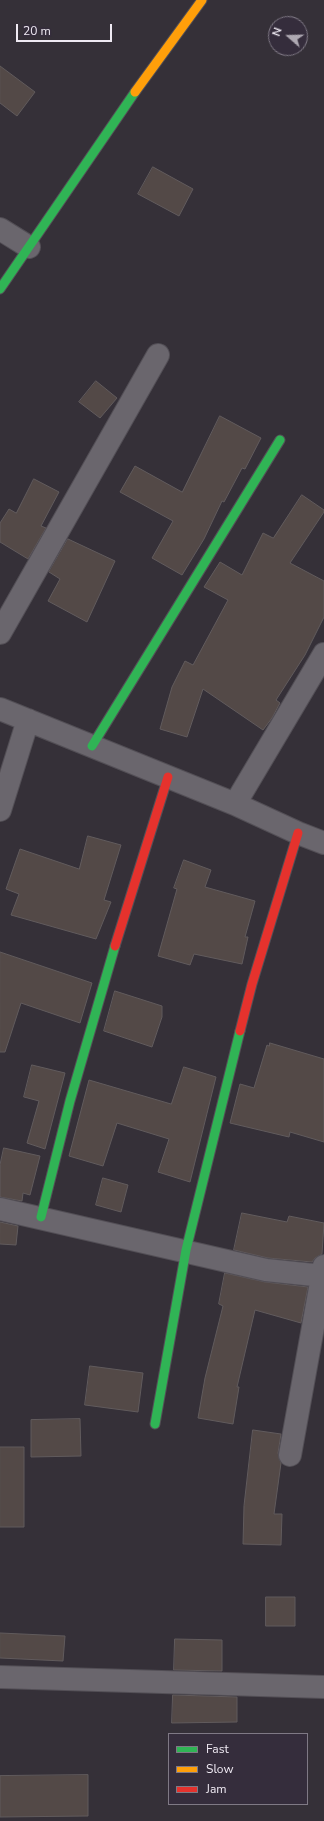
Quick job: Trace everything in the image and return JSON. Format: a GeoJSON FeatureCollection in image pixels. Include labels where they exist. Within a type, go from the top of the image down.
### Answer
{"type":"FeatureCollection","features":[{"type":"Feature","properties":{"kind":"street"},"geometry":{"type":"LineString","coordinates":[[0,289],[136,91],[202,0]]}},
{"type":"Feature","properties":{"kind":"street"},"geometry":{"type":"LineString","coordinates":[[0,229],[29,247]]}},
{"type":"Feature","properties":{"kind":"street"},"geometry":{"type":"LineString","coordinates":[[0,633],[158,356]]}},
{"type":"Feature","properties":{"kind":"street"},"geometry":{"type":"LineString","coordinates":[[92,746],[280,440]]}},
{"type":"Feature","properties":{"kind":"street"},"geometry":{"type":"LineString","coordinates":[[235,804],[324,654]]}},
{"type":"Feature","properties":{"kind":"street"},"geometry":{"type":"LineString","coordinates":[[0,709],[235,804],[298,833],[324,843]]}},
{"type":"Feature","properties":{"kind":"street"},"geometry":{"type":"LineString","coordinates":[[0,810],[28,720]]}},
{"type":"Feature","properties":{"kind":"street"},"geometry":{"type":"LineString","coordinates":[[41,1217],[72,1094],[115,947],[168,777]]}},
{"type":"Feature","properties":{"kind":"street"},"geometry":{"type":"LineString","coordinates":[[155,1424],[186,1250],[252,984],[298,833]]}},
{"type":"Feature","properties":{"kind":"street"},"geometry":{"type":"LineString","coordinates":[[0,1209],[186,1250],[266,1270],[323,1272],[290,1455]]}},
{"type":"Feature","properties":{"kind":"street"},"geometry":{"type":"LineString","coordinates":[[0,1677],[324,1687]]}},
{"type":"Feature","properties":{"kind":"building"},"geometry":{"type":"Polygon","coordinates":[[[0,66],[35,92],[17,116],[0,103],[0,66]]]}},
{"type":"Feature","properties":{"kind":"building"},"geometry":{"type":"Polygon","coordinates":[[[153,167],[193,189],[179,216],[138,194],[153,167]]]}},
{"type":"Feature","properties":{"kind":"building"},"geometry":{"type":"Polygon","coordinates":[[[96,381],[117,398],[100,418],[79,402],[96,381]]]}},
{"type":"Feature","properties":{"kind":"building"},"geometry":{"type":"Polygon","coordinates":[[[220,416],[261,438],[245,469],[242,468],[224,502],[222,501],[204,539],[182,575],[152,558],[173,521],[120,492],[135,466],[182,492],[220,416]]]}},
{"type":"Feature","properties":{"kind":"building"},"geometry":{"type":"Polygon","coordinates":[[[34,479],[59,492],[41,526],[46,528],[28,559],[0,542],[0,523],[9,509],[16,513],[34,479]]]}},
{"type":"Feature","properties":{"kind":"building"},"geometry":{"type":"Polygon","coordinates":[[[302,495],[324,510],[324,512],[290,563],[324,581],[324,617],[305,655],[276,700],[280,703],[272,718],[263,730],[203,689],[187,737],[160,729],[172,687],[185,661],[193,665],[228,600],[204,587],[220,562],[242,575],[263,533],[273,538],[302,495]]]}},
{"type":"Feature","properties":{"kind":"building"},"geometry":{"type":"Polygon","coordinates":[[[68,539],[115,561],[87,622],[48,601],[60,579],[49,572],[68,539]]]}},
{"type":"Feature","properties":{"kind":"building"},"geometry":{"type":"Polygon","coordinates":[[[88,836],[121,845],[104,900],[111,902],[96,939],[11,915],[19,894],[6,889],[20,849],[79,869],[88,836]]]}},
{"type":"Feature","properties":{"kind":"building"},"geometry":{"type":"Polygon","coordinates":[[[184,860],[211,870],[205,887],[255,901],[245,937],[248,937],[242,964],[194,954],[190,965],[158,956],[177,889],[174,888],[184,860]]]}},
{"type":"Feature","properties":{"kind":"building"},"geometry":{"type":"Polygon","coordinates":[[[0,952],[92,983],[80,1023],[21,1003],[5,1052],[0,1052],[0,952]]]}},
{"type":"Feature","properties":{"kind":"building"},"geometry":{"type":"Polygon","coordinates":[[[115,991],[162,1006],[162,1017],[152,1047],[104,1031],[115,991]]]}},
{"type":"Feature","properties":{"kind":"building"},"geometry":{"type":"Polygon","coordinates":[[[270,1043],[324,1059],[324,1142],[290,1132],[289,1137],[230,1123],[240,1084],[254,1088],[267,1045],[269,1046],[270,1043]]]}},
{"type":"Feature","properties":{"kind":"building"},"geometry":{"type":"Polygon","coordinates":[[[32,1065],[65,1073],[45,1149],[27,1143],[39,1101],[24,1097],[32,1065]]]}},
{"type":"Feature","properties":{"kind":"building"},"geometry":{"type":"Polygon","coordinates":[[[184,1067],[216,1077],[190,1182],[158,1172],[169,1139],[117,1123],[103,1166],[69,1156],[89,1080],[171,1104],[184,1067]]]}},
{"type":"Feature","properties":{"kind":"building"},"geometry":{"type":"Polygon","coordinates":[[[4,1148],[40,1156],[30,1195],[23,1193],[22,1201],[0,1197],[0,1165],[4,1148]]]}},
{"type":"Feature","properties":{"kind":"building"},"geometry":{"type":"Polygon","coordinates":[[[103,1178],[128,1185],[121,1212],[96,1205],[103,1178]]]}},
{"type":"Feature","properties":{"kind":"building"},"geometry":{"type":"Polygon","coordinates":[[[242,1213],[287,1222],[289,1216],[324,1223],[322,1254],[315,1258],[312,1262],[268,1258],[234,1250],[242,1213]]]}},
{"type":"Feature","properties":{"kind":"building"},"geometry":{"type":"Polygon","coordinates":[[[0,1222],[18,1226],[16,1245],[0,1244],[0,1222]]]}},
{"type":"Feature","properties":{"kind":"building"},"geometry":{"type":"Polygon","coordinates":[[[225,1273],[265,1282],[308,1287],[301,1323],[255,1310],[237,1387],[239,1387],[233,1424],[198,1418],[205,1378],[223,1306],[219,1304],[225,1273]]]}},
{"type":"Feature","properties":{"kind":"building"},"geometry":{"type":"Polygon","coordinates":[[[90,1366],[143,1373],[138,1412],[85,1405],[90,1366]]]}},
{"type":"Feature","properties":{"kind":"building"},"geometry":{"type":"Polygon","coordinates":[[[80,1419],[81,1456],[31,1457],[31,1420],[80,1419]]]}},
{"type":"Feature","properties":{"kind":"building"},"geometry":{"type":"Polygon","coordinates":[[[253,1430],[281,1434],[278,1453],[281,1463],[274,1514],[282,1514],[281,1545],[243,1544],[244,1506],[253,1430]]]}},
{"type":"Feature","properties":{"kind":"building"},"geometry":{"type":"Polygon","coordinates":[[[0,1447],[24,1447],[24,1527],[0,1527],[0,1447]]]}},
{"type":"Feature","properties":{"kind":"building"},"geometry":{"type":"Polygon","coordinates":[[[266,1597],[295,1597],[295,1626],[266,1626],[266,1597]]]}},
{"type":"Feature","properties":{"kind":"building"},"geometry":{"type":"Polygon","coordinates":[[[0,1633],[65,1636],[63,1661],[0,1658],[0,1633]]]}},
{"type":"Feature","properties":{"kind":"building"},"geometry":{"type":"Polygon","coordinates":[[[175,1639],[222,1640],[222,1671],[174,1670],[175,1639]]]}},
{"type":"Feature","properties":{"kind":"building"},"geometry":{"type":"Polygon","coordinates":[[[173,1695],[237,1697],[237,1722],[172,1723],[173,1695]]]}},
{"type":"Feature","properties":{"kind":"building"},"geometry":{"type":"Polygon","coordinates":[[[88,1775],[88,1816],[0,1817],[0,1776],[88,1775]]]}},
{"type":"Feature","properties":{"kind":"traffic: fast"},"geometry":{"type":"LineString","coordinates":[[0,289],[135,92]]}},
{"type":"Feature","properties":{"kind":"traffic: fast"},"geometry":{"type":"LineString","coordinates":[[92,746],[280,440]]}},
{"type":"Feature","properties":{"kind":"traffic: fast"},"geometry":{"type":"LineString","coordinates":[[41,1217],[70,1101],[115,946]]}},
{"type":"Feature","properties":{"kind":"traffic: fast"},"geometry":{"type":"LineString","coordinates":[[155,1424],[186,1250],[240,1031]]}},
{"type":"Feature","properties":{"kind":"traffic: slow"},"geometry":{"type":"LineString","coordinates":[[135,92],[202,0]]}},
{"type":"Feature","properties":{"kind":"traffic: jam"},"geometry":{"type":"LineString","coordinates":[[115,946],[168,777]]}},
{"type":"Feature","properties":{"kind":"traffic: jam"},"geometry":{"type":"LineString","coordinates":[[240,1031],[252,984],[298,833]]}}]}
